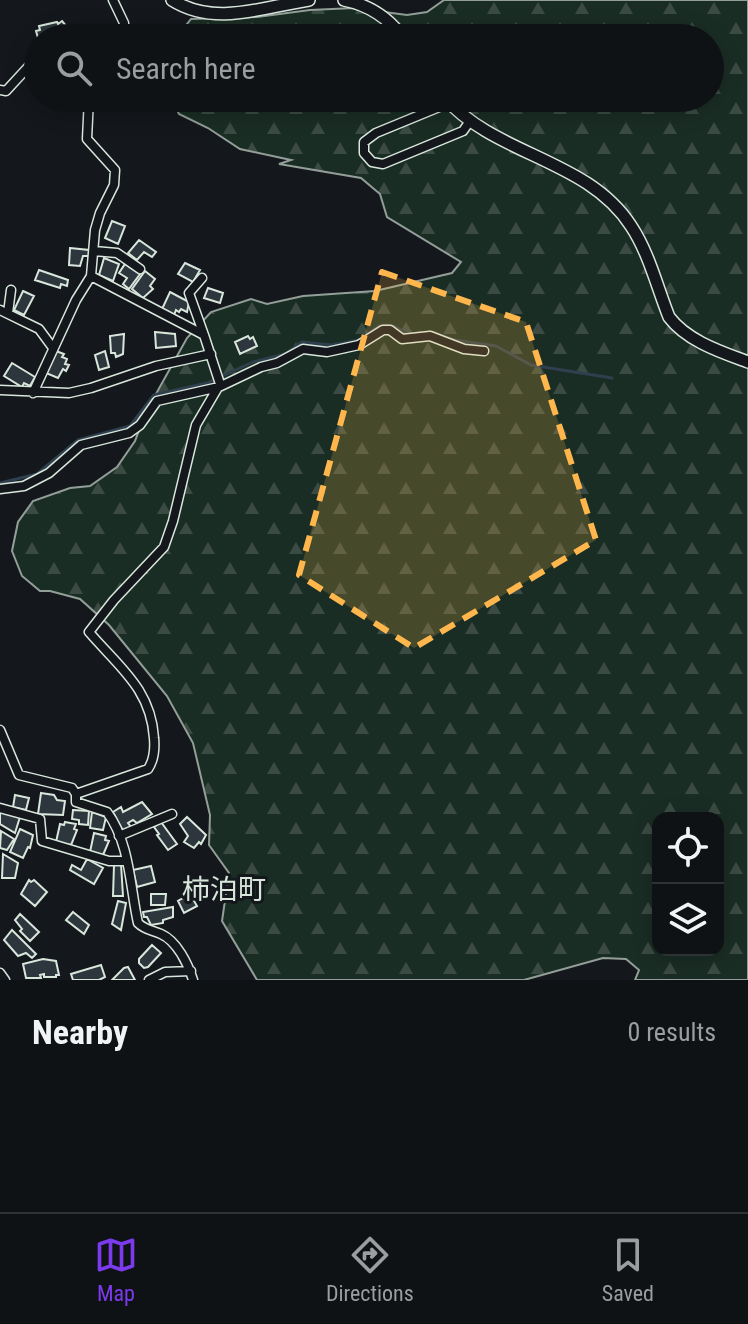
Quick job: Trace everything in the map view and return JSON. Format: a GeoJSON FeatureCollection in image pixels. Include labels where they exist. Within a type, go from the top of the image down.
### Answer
{"type":"FeatureCollection","features":[{"type":"Feature","properties":{"kind":"main road"},"geometry":{"type":"LineString","coordinates":[[172,0],[190,10],[220,14],[303,0]]}},
{"type":"Feature","properties":{"kind":"main road"},"geometry":{"type":"LineString","coordinates":[[344,0],[375,11],[391,24]]}},
{"type":"Feature","properties":{"kind":"main road"},"geometry":{"type":"LineString","coordinates":[[460,112],[503,141],[587,183],[603,195],[631,225],[649,262],[669,317],[675,324],[683,332],[748,362]]}},
{"type":"Feature","properties":{"kind":"street"},"geometry":{"type":"LineString","coordinates":[[113,0],[124,24]]}},
{"type":"Feature","properties":{"kind":"street"},"geometry":{"type":"LineString","coordinates":[[0,90],[6,91],[24,71]]}},
{"type":"Feature","properties":{"kind":"street"},"geometry":{"type":"LineString","coordinates":[[33,393],[91,276],[98,221],[116,175],[87,139],[88,112]]}},
{"type":"Feature","properties":{"kind":"street"},"geometry":{"type":"LineString","coordinates":[[421,112],[376,133],[364,142],[364,153],[372,162],[383,164],[463,131],[470,121]]}},
{"type":"Feature","properties":{"kind":"street"},"geometry":{"type":"LineString","coordinates":[[94,251],[117,253],[140,269]]}},
{"type":"Feature","properties":{"kind":"street"},"geometry":{"type":"LineString","coordinates":[[91,276],[204,335]]}},
{"type":"Feature","properties":{"kind":"street"},"geometry":{"type":"LineString","coordinates":[[76,794],[148,769],[151,764],[155,745],[152,713],[145,697],[89,632],[114,600],[164,547],[196,425],[219,382],[189,293],[202,278]]}},
{"type":"Feature","properties":{"kind":"street"},"geometry":{"type":"LineString","coordinates":[[11,290],[4,311],[39,329],[53,348]]}},
{"type":"Feature","properties":{"kind":"street"},"geometry":{"type":"LineString","coordinates":[[0,489],[24,486],[49,473],[81,445],[129,433],[140,425],[157,401],[277,363],[303,349],[327,352],[344,349],[370,340],[383,330],[390,330],[402,339],[430,336],[464,349],[484,351]]}},
{"type":"Feature","properties":{"kind":"street"},"geometry":{"type":"LineString","coordinates":[[0,390],[69,393],[156,366],[211,354]]}},
{"type":"Feature","properties":{"kind":"street"},"geometry":{"type":"LineString","coordinates":[[0,730],[19,775],[72,788],[76,802],[107,812],[127,861],[138,923],[144,929],[163,934],[179,950],[192,975]]}},
{"type":"Feature","properties":{"kind":"street"},"geometry":{"type":"LineString","coordinates":[[0,808],[40,819],[42,841],[109,861],[127,861]]}},
{"type":"Feature","properties":{"kind":"street"},"geometry":{"type":"LineString","coordinates":[[119,836],[172,814]]}},
{"type":"Feature","properties":{"kind":"street"},"geometry":{"type":"LineString","coordinates":[[149,980],[179,969],[192,975]]}},
{"type":"Feature","properties":{"kind":"street"},"geometry":{"type":"LineString","coordinates":[[0,973],[5,980]]}},
{"type":"Feature","properties":{"kind":"highlighted area"},"geometry":{"type":"Polygon","coordinates":[[[382,272],[526,322],[596,540],[414,648],[299,575],[382,272]]]}},
{"type":"Feature","properties":{"kind":"green space"},"geometry":{"type":"Polygon","coordinates":[[[444,0],[748,0],[748,980],[635,980],[639,970],[626,959],[603,958],[524,980],[257,980],[222,921],[229,873],[209,845],[210,815],[193,743],[167,696],[109,625],[80,599],[40,591],[22,576],[12,551],[18,522],[33,501],[70,488],[90,486],[117,467],[135,441],[146,412],[187,338],[211,312],[251,299],[267,304],[303,296],[375,291],[452,273],[461,262],[387,217],[380,194],[361,178],[279,164],[291,160],[240,149],[178,112],[724,112],[724,24],[187,24],[191,19],[257,17],[354,8],[407,15],[427,12],[444,0]]]}},
{"type":"Feature","properties":{"kind":"building"},"geometry":{"type":"Polygon","coordinates":[[[112,221],[125,226],[118,244],[105,238],[112,221]]]}},
{"type":"Feature","properties":{"kind":"building"},"geometry":{"type":"Polygon","coordinates":[[[139,240],[156,252],[152,257],[144,252],[137,260],[128,253],[139,240]]]}},
{"type":"Feature","properties":{"kind":"building"},"geometry":{"type":"Polygon","coordinates":[[[70,248],[89,250],[89,256],[83,256],[80,266],[69,265],[70,248]]]}},
{"type":"Feature","properties":{"kind":"building"},"geometry":{"type":"Polygon","coordinates":[[[104,258],[119,264],[113,281],[99,275],[104,258]]]}},
{"type":"Feature","properties":{"kind":"building"},"geometry":{"type":"Polygon","coordinates":[[[185,263],[200,270],[193,282],[178,274],[185,263]]]}},
{"type":"Feature","properties":{"kind":"building"},"geometry":{"type":"Polygon","coordinates":[[[125,264],[140,274],[129,289],[123,284],[127,278],[119,273],[125,264]]]}},
{"type":"Feature","properties":{"kind":"building"},"geometry":{"type":"Polygon","coordinates":[[[39,270],[68,280],[67,286],[61,284],[60,288],[35,280],[39,270]]]}},
{"type":"Feature","properties":{"kind":"building"},"geometry":{"type":"Polygon","coordinates":[[[145,271],[155,279],[150,286],[153,289],[143,298],[132,289],[145,271]]]}},
{"type":"Feature","properties":{"kind":"building"},"geometry":{"type":"Polygon","coordinates":[[[208,288],[223,293],[220,303],[204,298],[208,288]]]}},
{"type":"Feature","properties":{"kind":"building"},"geometry":{"type":"Polygon","coordinates":[[[23,291],[34,296],[24,315],[14,310],[23,291]]]}},
{"type":"Feature","properties":{"kind":"building"},"geometry":{"type":"Polygon","coordinates":[[[170,292],[189,302],[187,312],[176,310],[174,315],[162,309],[170,292]]]}},
{"type":"Feature","properties":{"kind":"building"},"geometry":{"type":"Polygon","coordinates":[[[155,332],[175,334],[176,346],[156,348],[155,332]]]}},
{"type":"Feature","properties":{"kind":"building"},"geometry":{"type":"Polygon","coordinates":[[[124,334],[123,354],[116,357],[115,353],[111,353],[110,336],[124,334]]]}},
{"type":"Feature","properties":{"kind":"building"},"geometry":{"type":"Polygon","coordinates":[[[248,336],[250,339],[253,337],[257,346],[240,354],[235,342],[248,336]]]}},
{"type":"Feature","properties":{"kind":"building"},"geometry":{"type":"Polygon","coordinates":[[[56,351],[64,354],[62,357],[67,359],[65,364],[69,365],[58,378],[46,373],[56,351]]]}},
{"type":"Feature","properties":{"kind":"building"},"geometry":{"type":"Polygon","coordinates":[[[105,351],[109,367],[99,370],[95,355],[105,351]]]}},
{"type":"Feature","properties":{"kind":"building"},"geometry":{"type":"Polygon","coordinates":[[[12,363],[35,377],[30,386],[24,383],[22,387],[4,376],[12,363]]]}},
{"type":"Feature","properties":{"kind":"building"},"geometry":{"type":"Polygon","coordinates":[[[41,793],[65,801],[63,815],[38,814],[41,793]]]}},
{"type":"Feature","properties":{"kind":"building"},"geometry":{"type":"Polygon","coordinates":[[[15,795],[29,798],[26,810],[13,807],[15,795]]]}},
{"type":"Feature","properties":{"kind":"building"},"geometry":{"type":"Polygon","coordinates":[[[142,802],[152,814],[137,823],[133,820],[128,823],[131,827],[123,831],[113,812],[121,807],[123,812],[142,802]]]}},
{"type":"Feature","properties":{"kind":"building"},"geometry":{"type":"Polygon","coordinates":[[[73,810],[89,811],[88,825],[72,819],[73,810]]]}},
{"type":"Feature","properties":{"kind":"building"},"geometry":{"type":"Polygon","coordinates":[[[0,812],[20,817],[15,833],[0,824],[0,812]]]}},
{"type":"Feature","properties":{"kind":"building"},"geometry":{"type":"Polygon","coordinates":[[[92,812],[106,817],[103,830],[90,828],[92,812]]]}},
{"type":"Feature","properties":{"kind":"building"},"geometry":{"type":"Polygon","coordinates":[[[187,817],[206,835],[201,844],[199,842],[194,848],[184,842],[188,836],[180,824],[187,817]]]}},
{"type":"Feature","properties":{"kind":"building"},"geometry":{"type":"Polygon","coordinates":[[[65,822],[76,824],[71,845],[56,842],[60,824],[64,825],[65,822]]]}},
{"type":"Feature","properties":{"kind":"building"},"geometry":{"type":"Polygon","coordinates":[[[161,822],[177,844],[168,850],[154,827],[161,822]]]}},
{"type":"Feature","properties":{"kind":"building"},"geometry":{"type":"Polygon","coordinates":[[[20,829],[33,835],[30,848],[23,858],[10,852],[20,829]]]}},
{"type":"Feature","properties":{"kind":"building"},"geometry":{"type":"Polygon","coordinates":[[[1,831],[14,839],[7,850],[0,848],[1,831]]]}},
{"type":"Feature","properties":{"kind":"building"},"geometry":{"type":"Polygon","coordinates":[[[94,833],[106,836],[105,840],[109,841],[103,855],[90,852],[94,833]]]}},
{"type":"Feature","properties":{"kind":"building"},"geometry":{"type":"Polygon","coordinates":[[[3,854],[18,863],[15,878],[2,878],[3,854]]]}},
{"type":"Feature","properties":{"kind":"building"},"geometry":{"type":"Polygon","coordinates":[[[87,859],[103,868],[94,884],[70,870],[72,865],[81,870],[87,859]]]}},
{"type":"Feature","properties":{"kind":"building"},"geometry":{"type":"Polygon","coordinates":[[[121,864],[123,896],[113,896],[114,865],[121,864]]]}},
{"type":"Feature","properties":{"kind":"building"},"geometry":{"type":"Polygon","coordinates":[[[151,866],[155,882],[137,887],[133,870],[151,866]]]}},
{"type":"Feature","properties":{"kind":"building"},"geometry":{"type":"Polygon","coordinates":[[[29,880],[34,880],[47,892],[35,906],[21,894],[29,880]]]}},
{"type":"Feature","properties":{"kind":"building"},"geometry":{"type":"Polygon","coordinates":[[[151,894],[166,894],[165,905],[151,905],[151,894]]]}},
{"type":"Feature","properties":{"kind":"building"},"geometry":{"type":"Polygon","coordinates":[[[190,894],[197,906],[184,913],[178,901],[190,894]]]}},
{"type":"Feature","properties":{"kind":"building"},"geometry":{"type":"Polygon","coordinates":[[[118,901],[126,903],[121,930],[112,924],[118,901]]]}},
{"type":"Feature","properties":{"kind":"building"},"geometry":{"type":"Polygon","coordinates":[[[173,907],[173,917],[163,920],[163,923],[151,925],[144,917],[143,912],[173,907]]]}},
{"type":"Feature","properties":{"kind":"building"},"geometry":{"type":"Polygon","coordinates":[[[73,912],[89,925],[84,934],[66,920],[73,912]]]}},
{"type":"Feature","properties":{"kind":"building"},"geometry":{"type":"Polygon","coordinates":[[[20,914],[39,932],[30,941],[15,920],[20,914]]]}},
{"type":"Feature","properties":{"kind":"building"},"geometry":{"type":"Polygon","coordinates":[[[12,930],[36,954],[32,958],[26,953],[18,956],[4,940],[12,930]]]}},
{"type":"Feature","properties":{"kind":"building"},"geometry":{"type":"Polygon","coordinates":[[[152,945],[161,953],[144,968],[139,959],[152,945]]]}},
{"type":"Feature","properties":{"kind":"building"},"geometry":{"type":"Polygon","coordinates":[[[43,959],[56,961],[59,975],[26,978],[23,964],[43,959]]]}},
{"type":"Feature","properties":{"kind":"building"},"geometry":{"type":"Polygon","coordinates":[[[101,965],[105,977],[99,980],[73,980],[71,974],[101,965]]]}},
{"type":"Feature","properties":{"kind":"building"},"geometry":{"type":"Polygon","coordinates":[[[128,967],[135,980],[112,980],[124,968],[128,967]]]}},
{"type":"Feature","properties":{"kind":"waterway"},"geometry":{"type":"LineString","coordinates":[[0,483],[37,474],[78,440],[130,426],[154,395],[207,383],[253,362],[285,354],[302,342],[332,345],[359,340],[379,326],[394,326],[408,334],[431,332],[455,340],[496,346],[531,365],[612,378]]}},
{"type":"Feature","properties":{"kind":"district","name":"柿泊町"},"geometry":{"type":"Point","coordinates":[224,889]}}]}
